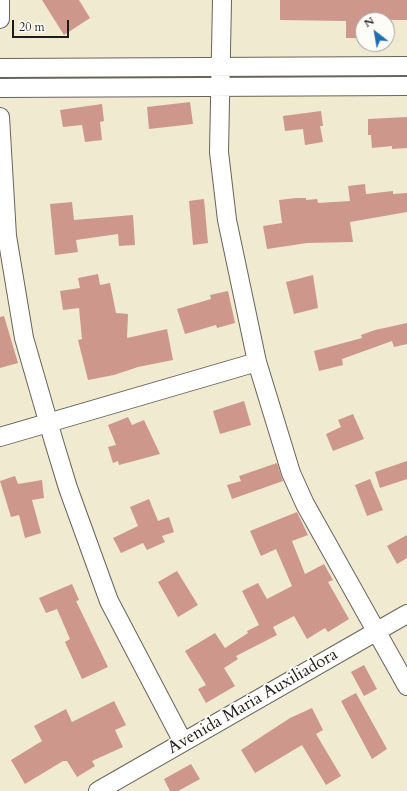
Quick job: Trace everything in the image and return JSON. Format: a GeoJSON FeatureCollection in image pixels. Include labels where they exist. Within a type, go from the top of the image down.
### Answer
{"type":"FeatureCollection","features":[{"type":"Feature","properties":{"kind":"street"},"geometry":{"type":"LineString","coordinates":[[0,0],[0,19]]}},
{"type":"Feature","properties":{"kind":"street"},"geometry":{"type":"LineString","coordinates":[[222,0],[219,152],[227,220],[257,362],[294,479],[305,504],[407,686]]}},
{"type":"Feature","properties":{"kind":"street"},"geometry":{"type":"LineString","coordinates":[[0,68],[407,66]]}},
{"type":"Feature","properties":{"kind":"street"},"geometry":{"type":"LineString","coordinates":[[0,88],[407,86]]}},
{"type":"Feature","properties":{"kind":"street"},"geometry":{"type":"LineString","coordinates":[[0,117],[8,236],[24,338],[68,488],[109,601],[183,742]]}},
{"type":"Feature","properties":{"kind":"street"},"geometry":{"type":"LineString","coordinates":[[0,437],[257,362]]}},
{"type":"Feature","properties":{"kind":"street","name":"Avenida Maria Auxiliadora"},"geometry":{"type":"LineString","coordinates":[[98,791],[407,614]]}},
{"type":"Feature","properties":{"kind":"green space"},"geometry":{"type":"Polygon","coordinates":[[[407,72],[407,79],[254,78],[254,75],[407,72]]]}},
{"type":"Feature","properties":{"kind":"green space"},"geometry":{"type":"Polygon","coordinates":[[[28,75],[190,76],[190,79],[27,80],[28,75]]]}},
{"type":"Feature","properties":{"kind":"building"},"geometry":{"type":"Polygon","coordinates":[[[42,0],[79,0],[90,18],[64,35],[42,0]]]}},
{"type":"Feature","properties":{"kind":"building"},"geometry":{"type":"Polygon","coordinates":[[[280,0],[407,0],[407,20],[395,20],[395,12],[355,12],[355,38],[346,38],[346,21],[280,20],[280,0]]]}},
{"type":"Feature","properties":{"kind":"building"},"geometry":{"type":"Polygon","coordinates":[[[190,102],[193,124],[149,129],[147,107],[190,102]]]}},
{"type":"Feature","properties":{"kind":"building"},"geometry":{"type":"Polygon","coordinates":[[[102,104],[104,121],[100,122],[102,140],[85,142],[82,125],[63,127],[60,110],[102,104]]]}},
{"type":"Feature","properties":{"kind":"building"},"geometry":{"type":"Polygon","coordinates":[[[321,111],[323,126],[320,126],[323,142],[305,145],[303,129],[285,131],[283,116],[321,111]]]}},
{"type":"Feature","properties":{"kind":"building"},"geometry":{"type":"Polygon","coordinates":[[[407,117],[407,148],[392,149],[392,146],[372,148],[371,135],[368,135],[368,119],[407,117]]]}},
{"type":"Feature","properties":{"kind":"building"},"geometry":{"type":"Polygon","coordinates":[[[365,184],[366,194],[393,191],[393,194],[407,193],[407,212],[350,222],[353,242],[307,243],[267,249],[263,226],[282,223],[279,200],[306,198],[306,200],[317,199],[318,203],[350,201],[348,186],[365,184]]]}},
{"type":"Feature","properties":{"kind":"building"},"geometry":{"type":"Polygon","coordinates":[[[204,199],[208,243],[193,245],[189,201],[204,199]]]}},
{"type":"Feature","properties":{"kind":"building"},"geometry":{"type":"Polygon","coordinates":[[[72,202],[74,220],[133,215],[135,245],[119,246],[118,234],[76,240],[78,252],[55,255],[50,204],[72,202]]]}},
{"type":"Feature","properties":{"kind":"building"},"geometry":{"type":"Polygon","coordinates":[[[98,274],[100,285],[110,283],[116,313],[128,314],[127,338],[167,329],[173,360],[138,367],[114,375],[88,380],[78,340],[82,339],[79,308],[63,310],[60,291],[80,288],[78,278],[98,274]]]}},
{"type":"Feature","properties":{"kind":"building"},"geometry":{"type":"Polygon","coordinates":[[[313,275],[318,308],[294,314],[286,282],[313,275]]]}},
{"type":"Feature","properties":{"kind":"building"},"geometry":{"type":"Polygon","coordinates":[[[228,291],[235,323],[217,328],[216,325],[185,334],[177,309],[211,299],[210,295],[228,291]]]}},
{"type":"Feature","properties":{"kind":"building"},"geometry":{"type":"Polygon","coordinates":[[[4,316],[18,363],[0,368],[0,317],[4,316]]]}},
{"type":"Feature","properties":{"kind":"building"},"geometry":{"type":"Polygon","coordinates":[[[407,323],[407,344],[394,347],[392,341],[342,359],[343,365],[319,371],[314,351],[362,338],[361,335],[375,330],[407,323]]]}},
{"type":"Feature","properties":{"kind":"building"},"geometry":{"type":"Polygon","coordinates":[[[244,401],[251,425],[220,434],[213,411],[244,401]]]}},
{"type":"Feature","properties":{"kind":"building"},"geometry":{"type":"Polygon","coordinates":[[[353,414],[364,439],[333,451],[326,434],[341,427],[338,420],[353,414]]]}},
{"type":"Feature","properties":{"kind":"building"},"geometry":{"type":"Polygon","coordinates":[[[128,417],[132,425],[144,420],[160,454],[119,465],[118,461],[113,463],[108,447],[116,445],[108,425],[128,417]]]}},
{"type":"Feature","properties":{"kind":"building"},"geometry":{"type":"Polygon","coordinates":[[[407,461],[407,479],[380,488],[375,472],[407,461]]]}},
{"type":"Feature","properties":{"kind":"building"},"geometry":{"type":"Polygon","coordinates":[[[277,463],[283,481],[232,499],[227,485],[241,481],[239,476],[277,463]]]}},
{"type":"Feature","properties":{"kind":"building"},"geometry":{"type":"Polygon","coordinates":[[[15,476],[18,484],[42,480],[44,498],[32,500],[41,533],[25,538],[19,515],[11,517],[0,481],[15,476]]]}},
{"type":"Feature","properties":{"kind":"building"},"geometry":{"type":"Polygon","coordinates":[[[370,479],[383,510],[367,516],[355,485],[370,479]]]}},
{"type":"Feature","properties":{"kind":"building"},"geometry":{"type":"Polygon","coordinates":[[[149,499],[158,521],[169,517],[174,532],[162,536],[165,542],[147,550],[143,543],[121,553],[113,538],[138,526],[130,507],[149,499]]]}},
{"type":"Feature","properties":{"kind":"building"},"geometry":{"type":"Polygon","coordinates":[[[297,512],[308,535],[292,541],[305,574],[324,564],[333,580],[328,582],[349,619],[328,632],[325,628],[307,639],[294,616],[273,627],[277,635],[236,656],[238,659],[224,668],[235,686],[206,703],[198,689],[206,685],[185,651],[215,633],[225,648],[248,633],[247,631],[259,625],[242,591],[258,583],[267,599],[292,586],[276,549],[261,556],[250,531],[297,512]]]}},
{"type":"Feature","properties":{"kind":"building"},"geometry":{"type":"Polygon","coordinates":[[[407,535],[407,558],[397,564],[387,546],[407,535]]]}},
{"type":"Feature","properties":{"kind":"building"},"geometry":{"type":"Polygon","coordinates":[[[177,571],[198,605],[178,617],[158,582],[177,571]]]}},
{"type":"Feature","properties":{"kind":"building"},"geometry":{"type":"Polygon","coordinates":[[[72,584],[79,600],[76,601],[108,667],[82,679],[65,642],[70,639],[57,609],[46,613],[39,598],[72,584]]]}},
{"type":"Feature","properties":{"kind":"building"},"geometry":{"type":"Polygon","coordinates":[[[364,665],[377,689],[364,696],[351,672],[364,665]]]}},
{"type":"Feature","properties":{"kind":"building"},"geometry":{"type":"Polygon","coordinates":[[[356,693],[387,749],[372,759],[341,701],[356,693]]]}},
{"type":"Feature","properties":{"kind":"building"},"geometry":{"type":"Polygon","coordinates":[[[114,701],[126,725],[115,730],[123,747],[92,761],[95,766],[77,777],[67,761],[63,761],[25,784],[11,760],[42,741],[34,726],[66,709],[72,722],[114,701]]]}},
{"type":"Feature","properties":{"kind":"building"},"geometry":{"type":"Polygon","coordinates":[[[312,708],[323,730],[316,734],[341,776],[326,785],[302,745],[255,773],[241,750],[290,718],[312,708]]]}},
{"type":"Feature","properties":{"kind":"building"},"geometry":{"type":"Polygon","coordinates":[[[191,764],[200,779],[178,791],[170,791],[164,779],[191,764]]]}}]}
